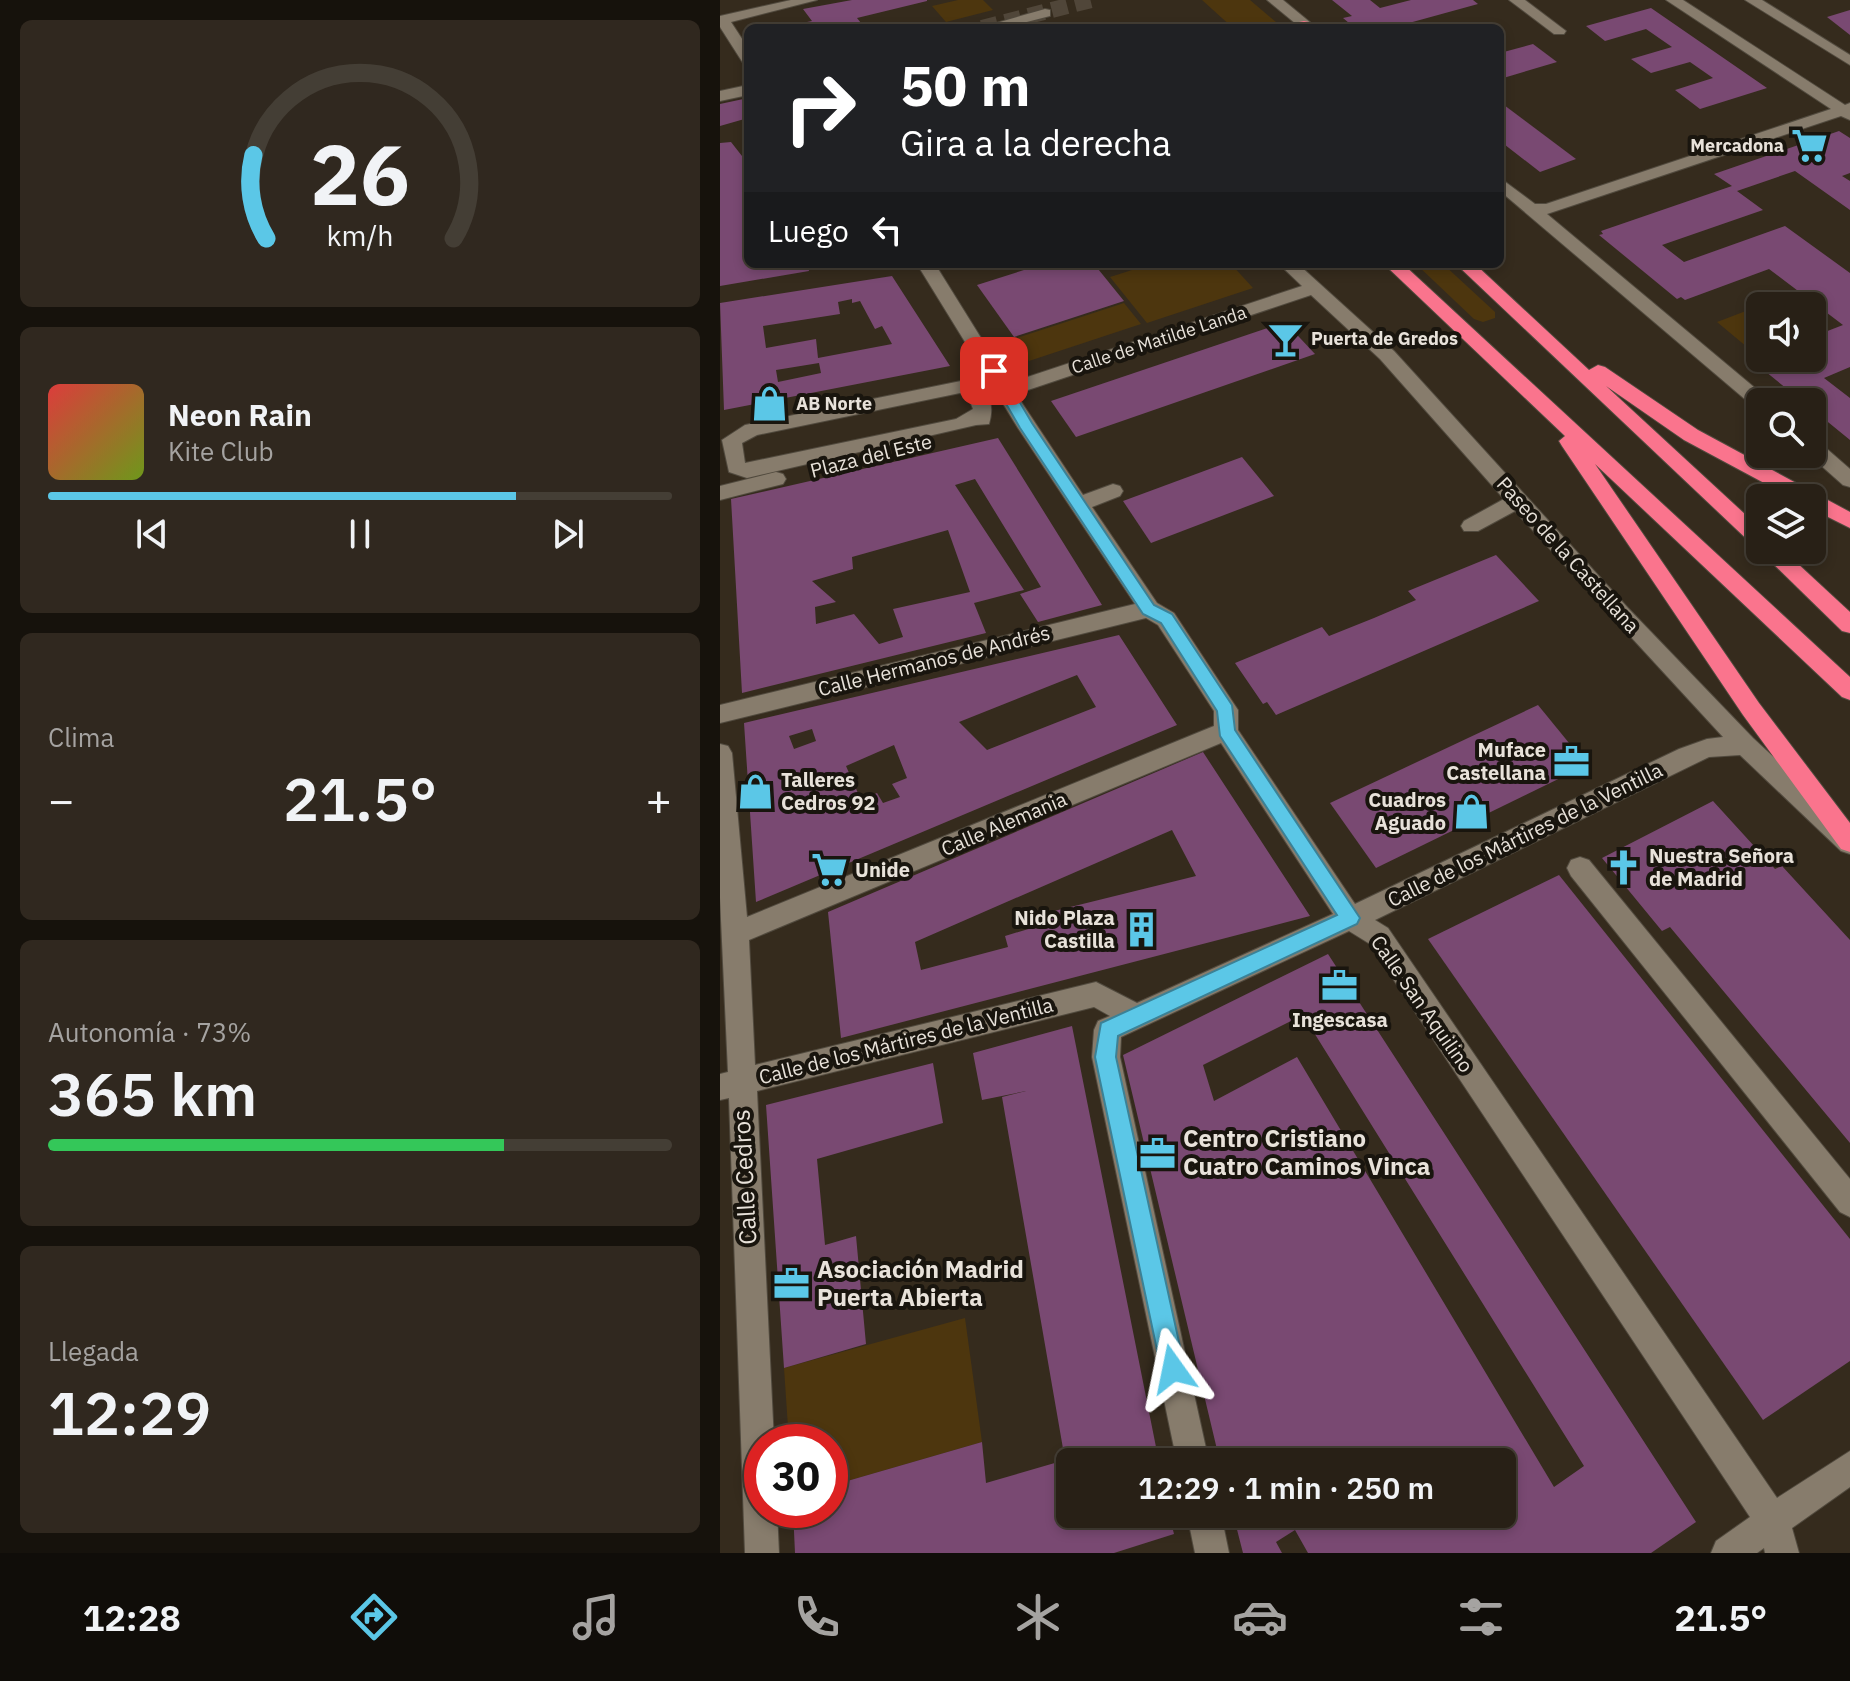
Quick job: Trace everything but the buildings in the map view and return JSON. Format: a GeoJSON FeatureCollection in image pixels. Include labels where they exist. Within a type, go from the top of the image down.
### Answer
{"type":"FeatureCollection","features":[{"type":"Feature","properties":{"kind":"highway"},"geometry":{"type":"LineString","coordinates":[[1397,268],[1850,691]]}},
{"type":"Feature","properties":{"kind":"highway"},"geometry":{"type":"LineString","coordinates":[[1469,268],[1746,527]]}},
{"type":"Feature","properties":{"kind":"highway"},"geometry":{"type":"LineString","coordinates":[[1518,313],[1661,416],[1783,484]]}},
{"type":"Feature","properties":{"kind":"highway"},"geometry":{"type":"LineString","coordinates":[[1545,406],[1751,709],[1850,843]]}},
{"type":"Feature","properties":{"kind":"highway"},"geometry":{"type":"LineString","coordinates":[[1826,508],[1850,521]]}},
{"type":"Feature","properties":{"kind":"highway"},"geometry":{"type":"LineString","coordinates":[[1785,564],[1850,625]]}},
{"type":"Feature","properties":{"kind":"street"},"geometry":{"type":"LineString","coordinates":[[744,54],[722,20],[777,14],[810,0]]}},
{"type":"Feature","properties":{"kind":"street"},"geometry":{"type":"LineString","coordinates":[[1009,24],[1049,17],[1032,0]]}},
{"type":"Feature","properties":{"kind":"street"},"geometry":{"type":"LineString","coordinates":[[1274,0],[1303,24]]}},
{"type":"Feature","properties":{"kind":"street"},"geometry":{"type":"LineString","coordinates":[[1516,0],[1559,31]]}},
{"type":"Feature","properties":{"kind":"street"},"geometry":{"type":"LineString","coordinates":[[1673,0],[1848,111]]}},
{"type":"Feature","properties":{"kind":"street"},"geometry":{"type":"LineString","coordinates":[[1752,0],[1850,61]]}},
{"type":"Feature","properties":{"kind":"street"},"geometry":{"type":"LineString","coordinates":[[720,96],[744,91]]}},
{"type":"Feature","properties":{"kind":"street"},"geometry":{"type":"LineString","coordinates":[[1531,209],[1547,209],[1848,111]]}},
{"type":"Feature","properties":{"kind":"street"},"geometry":{"type":"LineString","coordinates":[[1504,186],[1746,390]]}},
{"type":"Feature","properties":{"kind":"street","name":"Calle San Aquilino"},"geometry":{"type":"LineString","coordinates":[[929,268],[1022,418],[1149,609],[1166,619],[1226,710],[1226,731],[1350,918],[1379,936],[1778,1537]]}},
{"type":"Feature","properties":{"kind":"street","name":"Paseo de la Castellana"},"geometry":{"type":"LineString","coordinates":[[1292,268],[1387,355],[1620,614],[1745,745],[1850,843]]}},
{"type":"Feature","properties":{"kind":"street","name":"Calle de Matilde Landa"},"geometry":{"type":"LineString","coordinates":[[1000,381],[1312,289]]}},
{"type":"Feature","properties":{"kind":"street"},"geometry":{"type":"LineString","coordinates":[[734,432],[1000,381]]}},
{"type":"Feature","properties":{"kind":"street"},"geometry":{"type":"LineString","coordinates":[[961,387],[976,392],[983,410],[980,418],[961,424],[748,474],[736,467],[732,440],[734,432],[961,387]]}},
{"type":"Feature","properties":{"kind":"street","name":"Plaza del Este"},"geometry":{"type":"LineString","coordinates":[[720,493],[1022,418]]}},
{"type":"Feature","properties":{"kind":"street"},"geometry":{"type":"LineString","coordinates":[[1826,459],[1850,480]]}},
{"type":"Feature","properties":{"kind":"street"},"geometry":{"type":"LineString","coordinates":[[1080,504],[1113,491]]}},
{"type":"Feature","properties":{"kind":"street"},"geometry":{"type":"LineString","coordinates":[[1471,526],[1518,500]]}},
{"type":"Feature","properties":{"kind":"street","name":"Calle Hermanos de Andrés"},"geometry":{"type":"LineString","coordinates":[[720,714],[1149,609]]}},
{"type":"Feature","properties":{"kind":"street","name":"Calle Alemania"},"geometry":{"type":"LineString","coordinates":[[736,934],[1226,731]]}},
{"type":"Feature","properties":{"kind":"street","name":"Calle de los Mártires de la Ventilla"},"geometry":{"type":"LineString","coordinates":[[730,1084],[1096,994],[1136,1017],[1687,756],[1707,748],[1745,745]]}},
{"type":"Feature","properties":{"kind":"street","name":"Calle Cedros"},"geometry":{"type":"LineString","coordinates":[[720,753],[736,934],[730,1084],[756,1552]]}},
{"type":"Feature","properties":{"kind":"street"},"geometry":{"type":"LineString","coordinates":[[1580,868],[1850,1202]]}},
{"type":"Feature","properties":{"kind":"street"},"geometry":{"type":"LineString","coordinates":[[1136,1017],[1108,1030],[1106,1057],[1190,1448]]}},
{"type":"Feature","properties":{"kind":"street"},"geometry":{"type":"LineString","coordinates":[[1728,1553],[1778,1537],[1850,1467]]}},
{"type":"Feature","properties":{"kind":"street"},"geometry":{"type":"LineString","coordinates":[[1207,1528],[1212,1553]]}},
{"type":"Feature","properties":{"kind":"shaded area"},"geometry":{"type":"Polygon","coordinates":[[[958,0],[983,0],[993,10],[946,22],[932,6],[958,0]]]}},
{"type":"Feature","properties":{"kind":"shaded area"},"geometry":{"type":"Polygon","coordinates":[[[1202,0],[1250,0],[1278,24],[1229,24],[1202,0]]]}},
{"type":"Feature","properties":{"kind":"shaded area"},"geometry":{"type":"Polygon","coordinates":[[[1138,268],[1235,268],[1253,288],[1147,323],[1110,277],[1138,268]]]}},
{"type":"Feature","properties":{"kind":"shaded area"},"geometry":{"type":"Polygon","coordinates":[[[1420,268],[1447,268],[1495,312],[1495,318],[1483,322],[1474,319],[1420,268]]]}},
{"type":"Feature","properties":{"kind":"shaded area"},"geometry":{"type":"Polygon","coordinates":[[[1124,303],[1141,324],[1029,361],[1014,339],[1124,303]]]}},
{"type":"Feature","properties":{"kind":"shaded area"},"geometry":{"type":"Polygon","coordinates":[[[1746,311],[1746,346],[1717,322],[1746,311]]]}},
{"type":"Feature","properties":{"kind":"shaded area"},"geometry":{"type":"Polygon","coordinates":[[[965,1318],[982,1442],[848,1481],[848,1424],[788,1424],[784,1368],[965,1318]]]}},
{"type":"Feature","properties":{"kind":"tunnel"},"geometry":{"type":"LineString","coordinates":[[998,24],[1091,0]]}},
{"type":"Feature","properties":{"kind":"place","name":"Mercadona"},"geometry":{"type":"Point","coordinates":[1810,146]}},
{"type":"Feature","properties":{"kind":"place","name":"Puerta de Gredos"},"geometry":{"type":"Point","coordinates":[1285,339]}},
{"type":"Feature","properties":{"kind":"place","name":"AB Norte"},"geometry":{"type":"Point","coordinates":[770,404]}},
{"type":"Feature","properties":{"kind":"place","name":"Muface Castellana"},"geometry":{"type":"Point","coordinates":[1572,761]}},
{"type":"Feature","properties":{"kind":"place","name":"Talleres Cedros 92"},"geometry":{"type":"Point","coordinates":[755,791]}},
{"type":"Feature","properties":{"kind":"place","name":"Cuadros Aguado"},"geometry":{"type":"Point","coordinates":[1472,812]}},
{"type":"Feature","properties":{"kind":"place","name":"Nuestra Señora de Madrid"},"geometry":{"type":"Point","coordinates":[1623,867]}},
{"type":"Feature","properties":{"kind":"place","name":"Unide"},"geometry":{"type":"Point","coordinates":[829,870]}},
{"type":"Feature","properties":{"kind":"place","name":"Nido Plaza Castilla"},"geometry":{"type":"Point","coordinates":[1141,930]}},
{"type":"Feature","properties":{"kind":"place","name":"Ingescasa"},"geometry":{"type":"Point","coordinates":[1340,985]}},
{"type":"Feature","properties":{"kind":"place","name":"Centro Cristiano Cuatro Caminos Vinca"},"geometry":{"type":"Point","coordinates":[1157,1153]}},
{"type":"Feature","properties":{"kind":"place","name":"Asociación Madrid Puerta Abierta"},"geometry":{"type":"Point","coordinates":[791,1284]}},
{"type":"Feature","properties":{"kind":"route"},"geometry":{"type":"LineString","coordinates":[[994,371],[1025,424],[1149,609],[1166,619],[1226,710],[1226,731],[1350,918],[1108,1030],[1106,1057],[1173,1369]]}}]}
